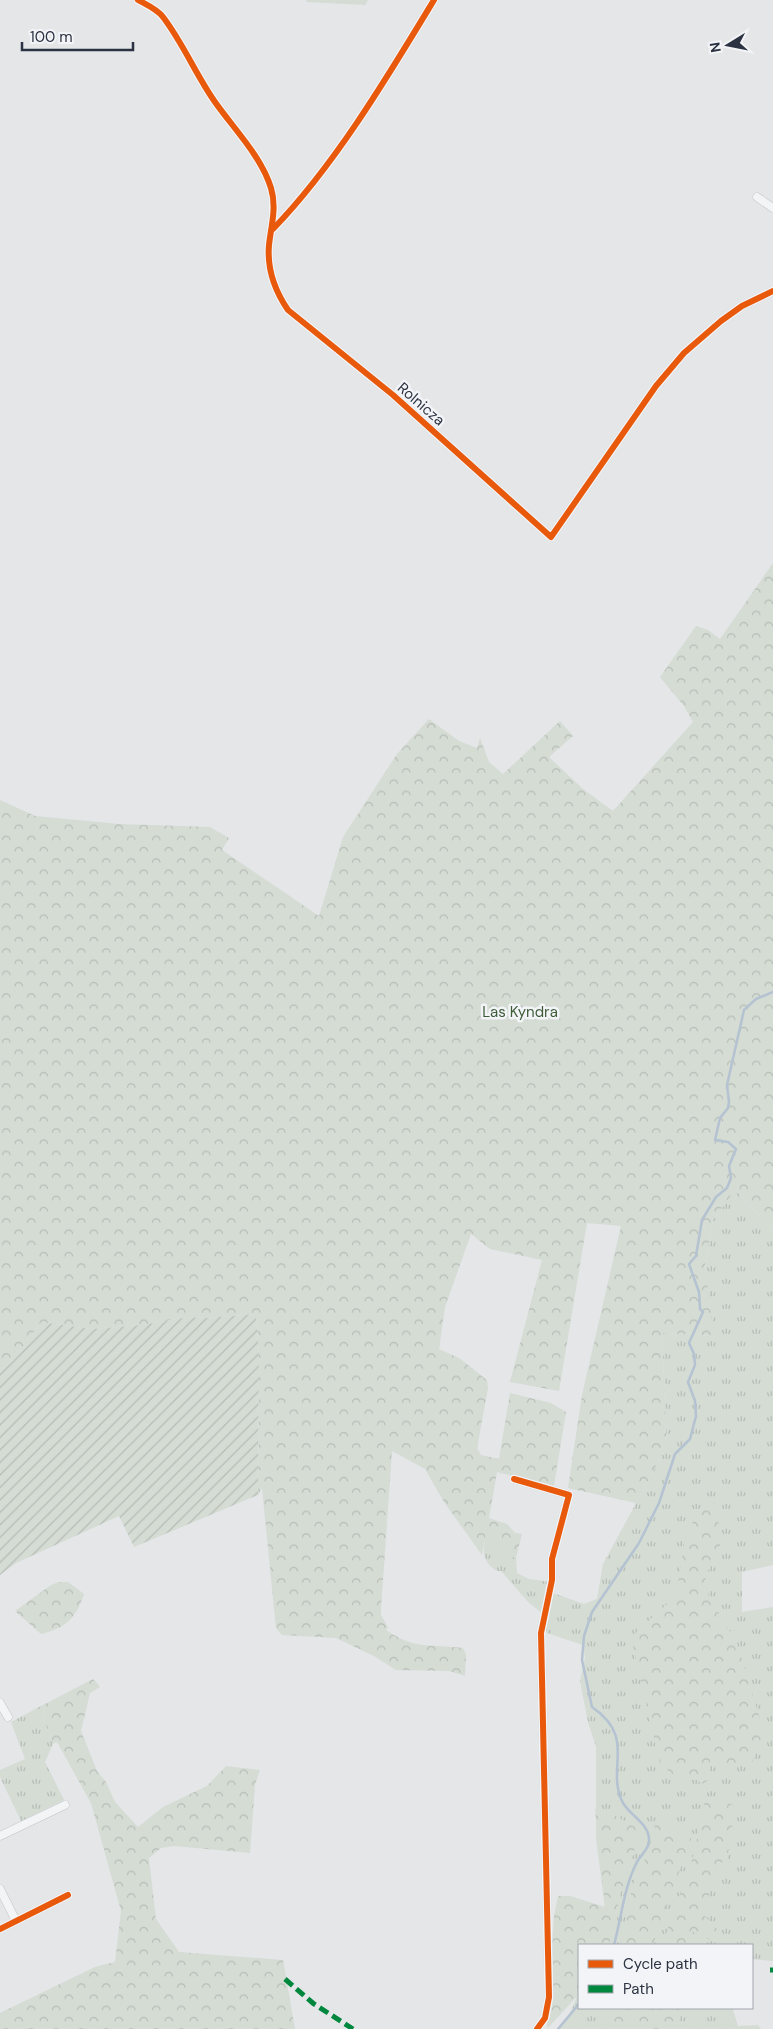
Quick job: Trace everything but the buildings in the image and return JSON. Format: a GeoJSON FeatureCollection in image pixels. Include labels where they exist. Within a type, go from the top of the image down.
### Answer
{"type":"FeatureCollection","features":[{"type":"Feature","properties":{"kind":"street","name":"Rolnicza"},"geometry":{"type":"LineString","coordinates":[[138,0],[162,16],[214,102],[259,164],[271,188],[274,204],[273,229],[269,244],[270,266],[278,295],[288,310],[393,395],[551,537],[656,386],[684,352],[720,321],[742,306],[773,290]]}},
{"type":"Feature","properties":{"kind":"street"},"geometry":{"type":"LineString","coordinates":[[273,229],[317,177],[388,77],[434,0]]}},
{"type":"Feature","properties":{"kind":"street"},"geometry":{"type":"LineString","coordinates":[[757,196],[773,208]]}},
{"type":"Feature","properties":{"kind":"street"},"geometry":{"type":"LineString","coordinates":[[514,1479],[569,1495],[552,1559],[552,1580],[541,1633],[549,1997],[545,2018],[537,2029]]}},
{"type":"Feature","properties":{"kind":"street"},"geometry":{"type":"LineString","coordinates":[[0,1703],[8,1717]]}},
{"type":"Feature","properties":{"kind":"street"},"geometry":{"type":"LineString","coordinates":[[0,1836],[65,1805]]}},
{"type":"Feature","properties":{"kind":"street"},"geometry":{"type":"LineString","coordinates":[[0,1890],[16,1921]]}},
{"type":"Feature","properties":{"kind":"street"},"geometry":{"type":"LineString","coordinates":[[0,1929],[68,1896]]}},
{"type":"Feature","properties":{"kind":"green space"},"geometry":{"type":"Polygon","coordinates":[[[306,0],[368,0],[365,5],[307,2],[306,0]]]}},
{"type":"Feature","properties":{"kind":"green space","name":"Las Kyndra"},"geometry":{"type":"Polygon","coordinates":[[[773,563],[773,1230],[735,1190],[713,1220],[705,1264],[714,1336],[662,1333],[667,1446],[636,1503],[568,1488],[582,1395],[621,1226],[587,1223],[559,1391],[510,1382],[542,1260],[490,1249],[471,1234],[445,1307],[439,1349],[459,1358],[487,1380],[488,1388],[477,1448],[481,1455],[499,1459],[510,1393],[551,1403],[566,1412],[554,1486],[497,1472],[489,1518],[507,1524],[515,1533],[522,1534],[516,1558],[507,1555],[486,1534],[482,1555],[444,1502],[425,1469],[392,1451],[381,1615],[388,1627],[386,1630],[406,1641],[423,1645],[463,1648],[466,1654],[465,1676],[449,1671],[396,1670],[374,1656],[336,1638],[282,1635],[276,1628],[262,1488],[258,1495],[259,1357],[256,1314],[206,1318],[189,1317],[142,1325],[91,1329],[41,1322],[13,1361],[0,1369],[0,800],[35,816],[119,824],[210,827],[229,838],[222,850],[319,916],[343,837],[397,754],[429,719],[459,741],[477,748],[480,738],[489,762],[503,774],[560,721],[573,736],[549,757],[583,789],[613,811],[693,722],[684,706],[660,677],[696,626],[708,630],[720,639],[773,563]]]}},
{"type":"Feature","properties":{"kind":"green space"},"geometry":{"type":"Polygon","coordinates":[[[735,1190],[773,1230],[773,1565],[742,1572],[742,1612],[773,1607],[773,1961],[753,1959],[753,1944],[595,1944],[605,1908],[596,1838],[596,1747],[588,1722],[580,1681],[585,1658],[583,1645],[547,1633],[541,1612],[529,1603],[501,1571],[497,1571],[488,1563],[484,1555],[486,1533],[507,1555],[516,1558],[517,1573],[529,1579],[550,1582],[553,1593],[584,1604],[597,1599],[603,1564],[667,1446],[662,1333],[713,1336],[705,1264],[713,1220],[735,1190]]]}},
{"type":"Feature","properties":{"kind":"green space"},"geometry":{"type":"Polygon","coordinates":[[[256,1314],[259,1357],[258,1495],[134,1547],[119,1516],[16,1563],[0,1575],[0,1369],[13,1361],[41,1322],[91,1329],[142,1325],[189,1317],[206,1318],[256,1314]]]}},
{"type":"Feature","properties":{"kind":"green space"},"geometry":{"type":"Polygon","coordinates":[[[705,1498],[714,1500],[722,1541],[705,1577],[709,1597],[737,1643],[764,1732],[751,1765],[719,1763],[710,1759],[709,1780],[702,1784],[697,1780],[677,1778],[660,1764],[632,1641],[637,1631],[676,1596],[685,1538],[705,1498]]]}},
{"type":"Feature","properties":{"kind":"green space"},"geometry":{"type":"Polygon","coordinates":[[[59,1582],[68,1582],[84,1594],[77,1610],[69,1621],[57,1629],[41,1634],[15,1611],[51,1585],[59,1582]]]}},
{"type":"Feature","properties":{"kind":"green space"},"geometry":{"type":"Polygon","coordinates":[[[93,1679],[100,1687],[90,1693],[81,1731],[97,1771],[106,1782],[115,1802],[138,1827],[163,1807],[207,1786],[226,1766],[260,1770],[255,1785],[250,1853],[174,1846],[161,1848],[149,1858],[156,1919],[179,1952],[283,1960],[295,2029],[0,2029],[0,2013],[95,1967],[115,1962],[121,1911],[91,1803],[57,1742],[53,1744],[44,1720],[43,1705],[93,1679]]]}},
{"type":"Feature","properties":{"kind":"green space"},"geometry":{"type":"Polygon","coordinates":[[[43,1705],[44,1720],[53,1744],[45,1762],[64,1800],[21,1821],[0,1777],[0,1770],[25,1759],[11,1722],[43,1705]]]}},
{"type":"Feature","properties":{"kind":"green space"},"geometry":{"type":"Polygon","coordinates":[[[705,1801],[732,1804],[735,1810],[727,1859],[716,1867],[704,1915],[717,1929],[710,1940],[691,1931],[690,1944],[662,1944],[693,1857],[705,1801]]]}},
{"type":"Feature","properties":{"kind":"green space"},"geometry":{"type":"Polygon","coordinates":[[[595,1809],[603,1809],[641,1830],[621,1892],[609,1944],[578,1944],[578,1995],[547,2029],[554,1916],[558,1896],[570,1896],[605,1907],[595,1809]]]}},
{"type":"Feature","properties":{"kind":"green space"},"geometry":{"type":"Polygon","coordinates":[[[655,1819],[676,1831],[692,1836],[653,1944],[620,1944],[633,1884],[646,1857],[654,1834],[655,1819]]]}},
{"type":"Feature","properties":{"kind":"green space"},"geometry":{"type":"Polygon","coordinates":[[[578,1994],[578,2009],[734,2009],[738,2026],[758,2025],[761,2029],[557,2029],[570,2013],[578,1994]]]}},
{"type":"Feature","properties":{"kind":"green space"},"geometry":{"type":"Polygon","coordinates":[[[611,2009],[631,2009],[624,2029],[613,2029],[611,2027],[611,2009]]]}},
{"type":"Feature","properties":{"kind":"green space"},"geometry":{"type":"Polygon","coordinates":[[[641,2009],[682,2009],[678,2029],[634,2029],[641,2009]]]}},
{"type":"Feature","properties":{"kind":"waterway"},"geometry":{"type":"LineString","coordinates":[[614,1944],[628,1883],[637,1861],[649,1844],[649,1841],[646,1829],[622,1801],[618,1788],[617,1741],[613,1730],[606,1719],[592,1707],[582,1660],[584,1636],[592,1612],[639,1543],[659,1503],[675,1454],[690,1439],[696,1416],[695,1401],[688,1382],[695,1365],[694,1354],[689,1343],[703,1312],[700,1309],[699,1292],[689,1264],[696,1256],[702,1220],[716,1197],[727,1188],[731,1178],[729,1166],[736,1149],[728,1142],[715,1140],[720,1118],[728,1108],[727,1085],[744,1010],[756,999],[773,992]]}},
{"type":"Feature","properties":{"kind":"waterway"},"geometry":{"type":"LineString","coordinates":[[558,2029],[578,2005]]}},
{"type":"Feature","properties":{"kind":"marked path"},"geometry":{"type":"LineString","coordinates":[[285,1979],[314,2004],[353,2029]]}},
{"type":"Feature","properties":{"kind":"cycle path"},"geometry":{"type":"LineString","coordinates":[[138,0],[161,14],[177,37],[208,92],[254,154],[267,176],[274,203],[269,262],[279,295],[288,310],[393,395],[551,537],[656,386],[684,353],[721,321],[742,306],[773,291]]}},
{"type":"Feature","properties":{"kind":"cycle path"},"geometry":{"type":"LineString","coordinates":[[273,229],[296,204],[339,148],[379,89],[434,0]]}},
{"type":"Feature","properties":{"kind":"cycle path"},"geometry":{"type":"LineString","coordinates":[[514,1479],[569,1495],[552,1559],[552,1580],[541,1633],[549,1997],[545,2018],[537,2029]]}},
{"type":"Feature","properties":{"kind":"cycle path"},"geometry":{"type":"LineString","coordinates":[[0,1929],[68,1895]]}}]}
